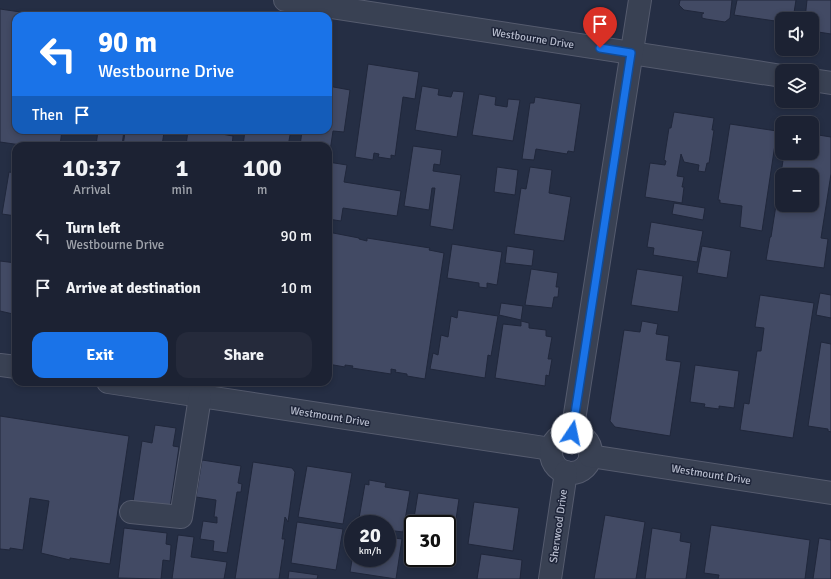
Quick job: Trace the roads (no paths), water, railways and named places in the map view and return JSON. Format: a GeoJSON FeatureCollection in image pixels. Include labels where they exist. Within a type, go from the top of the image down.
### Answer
{"type":"FeatureCollection","features":[{"type":"Feature","properties":{"kind":"street","name":"Westbourne Drive"},"geometry":{"type":"LineString","coordinates":[[285,0],[775,75]]}},
{"type":"Feature","properties":{"kind":"street"},"geometry":{"type":"LineString","coordinates":[[572,433],[640,0]]}},
{"type":"Feature","properties":{"kind":"street"},"geometry":{"type":"LineString","coordinates":[[819,81],[831,83]]}},
{"type":"Feature","properties":{"kind":"street"},"geometry":{"type":"LineString","coordinates":[[0,365],[12,367]]}},
{"type":"Feature","properties":{"kind":"street","name":"Westmount Drive"},"geometry":{"type":"LineString","coordinates":[[133,386],[552,449]]}},
{"type":"Feature","properties":{"kind":"street"},"geometry":{"type":"LineString","coordinates":[[131,512],[181,517],[200,397]]}},
{"type":"Feature","properties":{"kind":"street"},"geometry":{"type":"LineString","coordinates":[[566,433],[572,433],[582,436],[586,440],[591,450],[589,461],[582,470],[577,472],[566,472],[556,466],[551,455],[557,439],[566,433]]}},
{"type":"Feature","properties":{"kind":"street","name":"Westmount Drive"},"geometry":{"type":"LineString","coordinates":[[590,456],[831,493]]}},
{"type":"Feature","properties":{"kind":"street","name":"Sherwood Drive"},"geometry":{"type":"LineString","coordinates":[[550,579],[566,472]]}}]}
